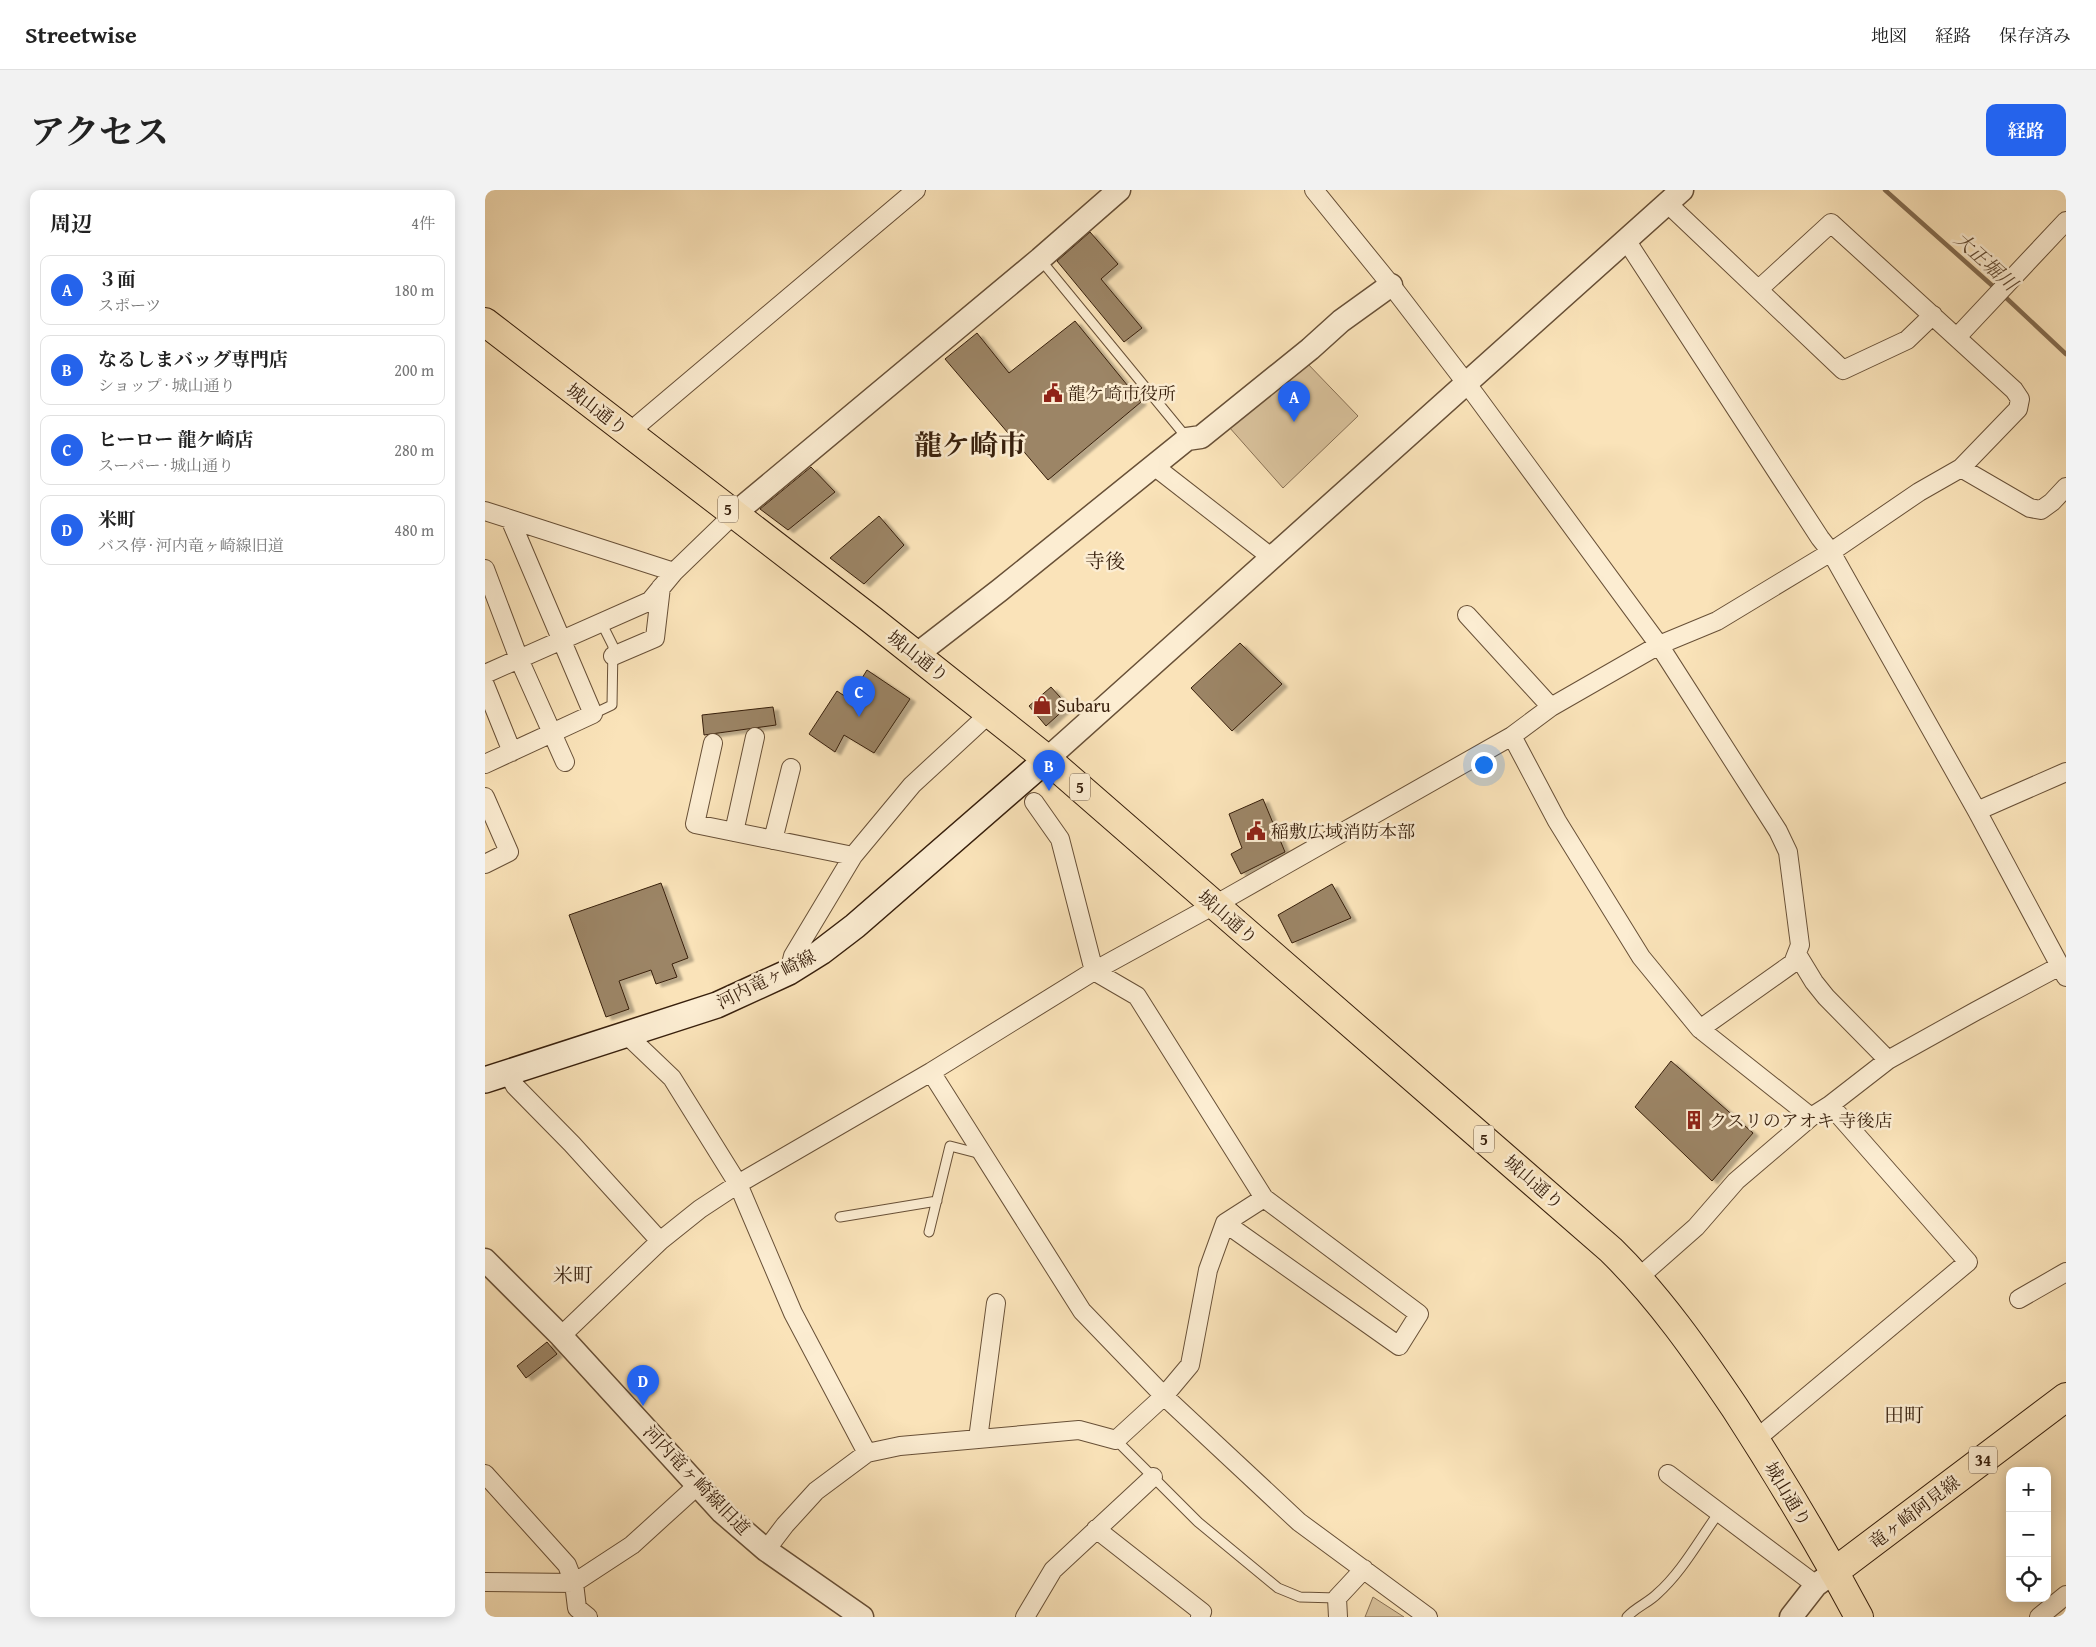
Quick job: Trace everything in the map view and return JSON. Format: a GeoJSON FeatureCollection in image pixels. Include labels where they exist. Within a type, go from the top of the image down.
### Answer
{"type":"FeatureCollection","features":[{"type":"Feature","properties":{"kind":"main road","name":"城山通り"},"geometry":{"type":"LineString","coordinates":[[485,323],[916,655],[1047,759],[1600,1240],[1637,1278],[1693,1348],[1755,1440],[1825,1579],[1859,1617]]}},
{"type":"Feature","properties":{"kind":"main road","name":"河内竜ヶ崎線"},"geometry":{"type":"LineString","coordinates":[[496,1076],[717,1005],[789,972],[821,952],[855,926],[1047,759]]}},
{"type":"Feature","properties":{"kind":"main road","name":"竜ヶ崎阿見線"},"geometry":{"type":"LineString","coordinates":[[1825,1579],[2064,1403]]}},
{"type":"Feature","properties":{"kind":"street"},"geometry":{"type":"LineString","coordinates":[[630,434],[639,424],[916,190]]}},
{"type":"Feature","properties":{"kind":"street"},"geometry":{"type":"LineString","coordinates":[[485,674],[650,601],[674,572],[734,514],[1040,259],[1119,190]]}},
{"type":"Feature","properties":{"kind":"street"},"geometry":{"type":"LineString","coordinates":[[1314,190],[1391,285],[1466,383],[1659,645],[1778,831],[1788,852],[1800,945],[1793,963],[1700,1029]]}},
{"type":"Feature","properties":{"kind":"street"},"geometry":{"type":"LineString","coordinates":[[1047,759],[1675,197],[1759,289],[1843,370],[1907,340],[1933,315]]}},
{"type":"Feature","properties":{"kind":"street"},"geometry":{"type":"LineString","coordinates":[[1957,337],[2066,221]]}},
{"type":"Feature","properties":{"kind":"street"},"geometry":{"type":"LineString","coordinates":[[561,1336],[660,1241],[700,1209],[738,1184],[931,1072],[1094,971],[1512,736],[1551,707],[1659,645],[1717,621],[1831,552],[1919,492],[1961,468],[2018,409],[2020,399],[2014,390],[1831,223],[1759,289]]}},
{"type":"Feature","properties":{"kind":"street"},"geometry":{"type":"LineString","coordinates":[[1626,240],[1820,538],[1831,552],[1977,810],[2063,972],[1976,1011],[1888,1060],[1830,1105],[1811,1117],[1736,1181],[1696,1227],[1637,1278]]}},
{"type":"Feature","properties":{"kind":"street"},"geometry":{"type":"LineString","coordinates":[[916,655],[1000,590],[1187,439],[1201,437],[1310,349],[1341,321],[1391,285]]}},
{"type":"Feature","properties":{"kind":"street"},"geometry":{"type":"LineString","coordinates":[[1154,466],[1271,557]]}},
{"type":"Feature","properties":{"kind":"street"},"geometry":{"type":"LineString","coordinates":[[1961,468],[2030,508],[2041,510],[2052,502],[2066,486]]}},
{"type":"Feature","properties":{"kind":"street"},"geometry":{"type":"LineString","coordinates":[[485,511],[674,572]]}},
{"type":"Feature","properties":{"kind":"street"},"geometry":{"type":"LineString","coordinates":[[485,764],[593,714],[510,519]]}},
{"type":"Feature","properties":{"kind":"street"},"geometry":{"type":"LineString","coordinates":[[485,569],[519,659],[565,762]]}},
{"type":"Feature","properties":{"kind":"street"},"geometry":{"type":"LineString","coordinates":[[613,656],[655,638],[661,587]]}},
{"type":"Feature","properties":{"kind":"street"},"geometry":{"type":"LineString","coordinates":[[1467,615],[1551,707]]}},
{"type":"Feature","properties":{"kind":"street"},"geometry":{"type":"LineString","coordinates":[[485,685],[512,752]]}},
{"type":"Feature","properties":{"kind":"street"},"geometry":{"type":"LineString","coordinates":[[789,972],[793,956],[853,856],[912,785],[990,713]]}},
{"type":"Feature","properties":{"kind":"street"},"geometry":{"type":"LineString","coordinates":[[1512,736],[1557,821],[1641,957],[1700,1029],[1811,1117]]}},
{"type":"Feature","properties":{"kind":"street"},"geometry":{"type":"LineString","coordinates":[[734,832],[755,737]]}},
{"type":"Feature","properties":{"kind":"street"},"geometry":{"type":"LineString","coordinates":[[713,743],[695,824],[853,856]]}},
{"type":"Feature","properties":{"kind":"street"},"geometry":{"type":"LineString","coordinates":[[773,840],[791,768]]}},
{"type":"Feature","properties":{"kind":"street"},"geometry":{"type":"LineString","coordinates":[[1977,810],[2066,772]]}},
{"type":"Feature","properties":{"kind":"street"},"geometry":{"type":"LineString","coordinates":[[1034,802],[1061,839],[1094,971],[1137,996],[1264,1198],[1419,1314],[1399,1346],[1225,1223]]}},
{"type":"Feature","properties":{"kind":"street"},"geometry":{"type":"LineString","coordinates":[[485,864],[509,852],[487,808]]}},
{"type":"Feature","properties":{"kind":"street"},"geometry":{"type":"LineString","coordinates":[[1797,954],[1814,982],[1826,997],[1888,1060]]}},
{"type":"Feature","properties":{"kind":"street"},"geometry":{"type":"LineString","coordinates":[[627,1035],[672,1078],[738,1184],[793,1313],[867,1452]]}},
{"type":"Feature","properties":{"kind":"street"},"geometry":{"type":"LineString","coordinates":[[931,1072],[1082,1311],[1164,1396],[1299,1522],[1428,1617]]}},
{"type":"Feature","properties":{"kind":"street"},"geometry":{"type":"LineString","coordinates":[[496,1076],[515,1086],[572,1144],[660,1241]]}},
{"type":"Feature","properties":{"kind":"street"},"geometry":{"type":"LineString","coordinates":[[1755,1440],[1968,1262],[1830,1105]]}},
{"type":"Feature","properties":{"kind":"street"},"geometry":{"type":"LineString","coordinates":[[766,1550],[816,1491],[867,1452],[900,1446],[1079,1430],[1116,1440],[1164,1396],[1190,1365],[1208,1270],[1225,1223],[1264,1198]]}},
{"type":"Feature","properties":{"kind":"street","name":"河内竜ヶ崎線旧道"},"geometry":{"type":"LineString","coordinates":[[485,1260],[561,1336],[722,1512],[766,1550],[862,1617]]}},
{"type":"Feature","properties":{"kind":"street"},"geometry":{"type":"LineString","coordinates":[[2019,1299],[2066,1272]]}},
{"type":"Feature","properties":{"kind":"street"},"geometry":{"type":"LineString","coordinates":[[978,1439],[996,1303]]}},
{"type":"Feature","properties":{"kind":"street"},"geometry":{"type":"LineString","coordinates":[[485,1474],[567,1565],[574,1583],[578,1614]]}},
{"type":"Feature","properties":{"kind":"street"},"geometry":{"type":"LineString","coordinates":[[1668,1474],[1718,1514],[1825,1579],[1791,1617]]}},
{"type":"Feature","properties":{"kind":"street"},"geometry":{"type":"LineString","coordinates":[[1025,1617],[1053,1570],[1153,1477]]}},
{"type":"Feature","properties":{"kind":"street"},"geometry":{"type":"LineString","coordinates":[[485,1582],[574,1583],[632,1545],[698,1486]]}},
{"type":"Feature","properties":{"kind":"street"},"geometry":{"type":"LineString","coordinates":[[1097,1529],[1203,1612],[1200,1617]]}},
{"type":"Feature","properties":{"kind":"street"},"geometry":{"type":"LineString","coordinates":[[1338,1617],[1337,1598],[1364,1569]]}},
{"type":"Feature","properties":{"kind":"street"},"geometry":{"type":"LineString","coordinates":[[2039,1617],[2066,1595]]}},
{"type":"Feature","properties":{"kind":"lane"},"geometry":{"type":"LineString","coordinates":[[1040,259],[1187,439]]}},
{"type":"Feature","properties":{"kind":"lane"},"geometry":{"type":"LineString","coordinates":[[593,714],[612,706],[613,646],[601,622]]}},
{"type":"Feature","properties":{"kind":"lane"},"geometry":{"type":"LineString","coordinates":[[929,1232],[950,1146],[983,1155]]}},
{"type":"Feature","properties":{"kind":"lane"},"geometry":{"type":"LineString","coordinates":[[840,1216],[937,1201]]}},
{"type":"Feature","properties":{"kind":"lane"},"geometry":{"type":"LineString","coordinates":[[1116,1440],[1198,1522],[1278,1588],[1300,1597],[1337,1598]]}},
{"type":"Feature","properties":{"kind":"lane"},"geometry":{"type":"LineString","coordinates":[[1627,1617],[1638,1606],[1658,1594],[1672,1578],[1718,1514]]}},
{"type":"Feature","properties":{"kind":"shaded area"},"geometry":{"type":"Polygon","coordinates":[[[1306,362],[1358,416],[1283,488],[1229,427],[1306,362]]]}},
{"type":"Feature","properties":{"kind":"shaded area"},"geometry":{"type":"Polygon","coordinates":[[[1373,1597],[1404,1617],[1365,1617],[1373,1597]]]}},
{"type":"Feature","properties":{"kind":"building"},"geometry":{"type":"Polygon","coordinates":[[[1090,232],[1118,264],[1101,279],[1142,328],[1124,342],[1057,261],[1090,232]]]}},
{"type":"Feature","properties":{"kind":"building","name":"龍ケ崎市役所"},"geometry":{"type":"Polygon","coordinates":[[[1075,321],[1141,402],[1048,480],[945,359],[977,333],[1009,373],[1075,321]]]}},
{"type":"Feature","properties":{"kind":"building"},"geometry":{"type":"Polygon","coordinates":[[[811,467],[835,492],[788,530],[760,509],[811,467]]]}},
{"type":"Feature","properties":{"kind":"building"},"geometry":{"type":"Polygon","coordinates":[[[879,516],[904,545],[864,584],[830,558],[879,516]]]}},
{"type":"Feature","properties":{"kind":"building"},"geometry":{"type":"Polygon","coordinates":[[[1240,643],[1282,684],[1232,731],[1191,688],[1240,643]]]}},
{"type":"Feature","properties":{"kind":"building"},"geometry":{"type":"Polygon","coordinates":[[[867,670],[910,699],[874,753],[844,735],[835,752],[809,734],[837,691],[849,699],[867,670]]]}},
{"type":"Feature","properties":{"kind":"building"},"geometry":{"type":"Polygon","coordinates":[[[1051,687],[1068,706],[1046,726],[1029,706],[1051,687]]]}},
{"type":"Feature","properties":{"kind":"building"},"geometry":{"type":"Polygon","coordinates":[[[773,707],[776,725],[704,735],[702,715],[773,707]]]}},
{"type":"Feature","properties":{"kind":"building","name":"稲敷広域消防本部"},"geometry":{"type":"Polygon","coordinates":[[[1263,799],[1285,852],[1241,874],[1231,854],[1242,848],[1229,814],[1263,799]]]}},
{"type":"Feature","properties":{"kind":"building"},"geometry":{"type":"Polygon","coordinates":[[[661,883],[688,958],[672,964],[677,977],[656,984],[651,970],[619,981],[629,1009],[606,1017],[569,915],[661,883]]]}},
{"type":"Feature","properties":{"kind":"building"},"geometry":{"type":"Polygon","coordinates":[[[1332,884],[1351,918],[1292,943],[1278,915],[1332,884]]]}},
{"type":"Feature","properties":{"kind":"building","name":"クスリのアオキ 寺後店"},"geometry":{"type":"Polygon","coordinates":[[[1671,1061],[1753,1133],[1712,1181],[1635,1107],[1671,1061]]]}},
{"type":"Feature","properties":{"kind":"building"},"geometry":{"type":"Polygon","coordinates":[[[547,1342],[557,1354],[526,1378],[517,1366],[547,1342]]]}},
{"type":"Feature","properties":{"kind":"waterway","name":"大正堀川"},"geometry":{"type":"LineString","coordinates":[[1885,190],[1996,289]]}},
{"type":"Feature","properties":{"kind":"waterway","name":"大正堀川"},"geometry":{"type":"LineString","coordinates":[[2002,294],[2066,354]]}},
{"type":"Feature","properties":{"kind":"place","name":"龍ケ崎市役所"},"geometry":{"type":"Point","coordinates":[1053,393]}},
{"type":"Feature","properties":{"kind":"place","name":"３面"},"geometry":{"type":"Point","coordinates":[1294,422]}},
{"type":"Feature","properties":{"kind":"place","name":"Subaru"},"geometry":{"type":"Point","coordinates":[1042,705]}},
{"type":"Feature","properties":{"kind":"place","name":"ヒーロー 龍ケ崎店"},"geometry":{"type":"Point","coordinates":[859,717]}},
{"type":"Feature","properties":{"kind":"place","name":"なるしまバッグ専門店"},"geometry":{"type":"Point","coordinates":[1049,791]}},
{"type":"Feature","properties":{"kind":"place","name":"稲敷広域消防本部"},"geometry":{"type":"Point","coordinates":[1256,831]}},
{"type":"Feature","properties":{"kind":"place","name":"クスリのアオキ 寺後店"},"geometry":{"type":"Point","coordinates":[1694,1120]}},
{"type":"Feature","properties":{"kind":"place","name":"米町"},"geometry":{"type":"Point","coordinates":[643,1406]}},
{"type":"Feature","properties":{"kind":"district","name":"龍ケ崎市"},"geometry":{"type":"Point","coordinates":[970,444]}},
{"type":"Feature","properties":{"kind":"district","name":"寺後"},"geometry":{"type":"Point","coordinates":[1105,560]}},
{"type":"Feature","properties":{"kind":"district","name":"米町"},"geometry":{"type":"Point","coordinates":[573,1274]}},
{"type":"Feature","properties":{"kind":"district","name":"田町"},"geometry":{"type":"Point","coordinates":[1904,1414]}}]}
